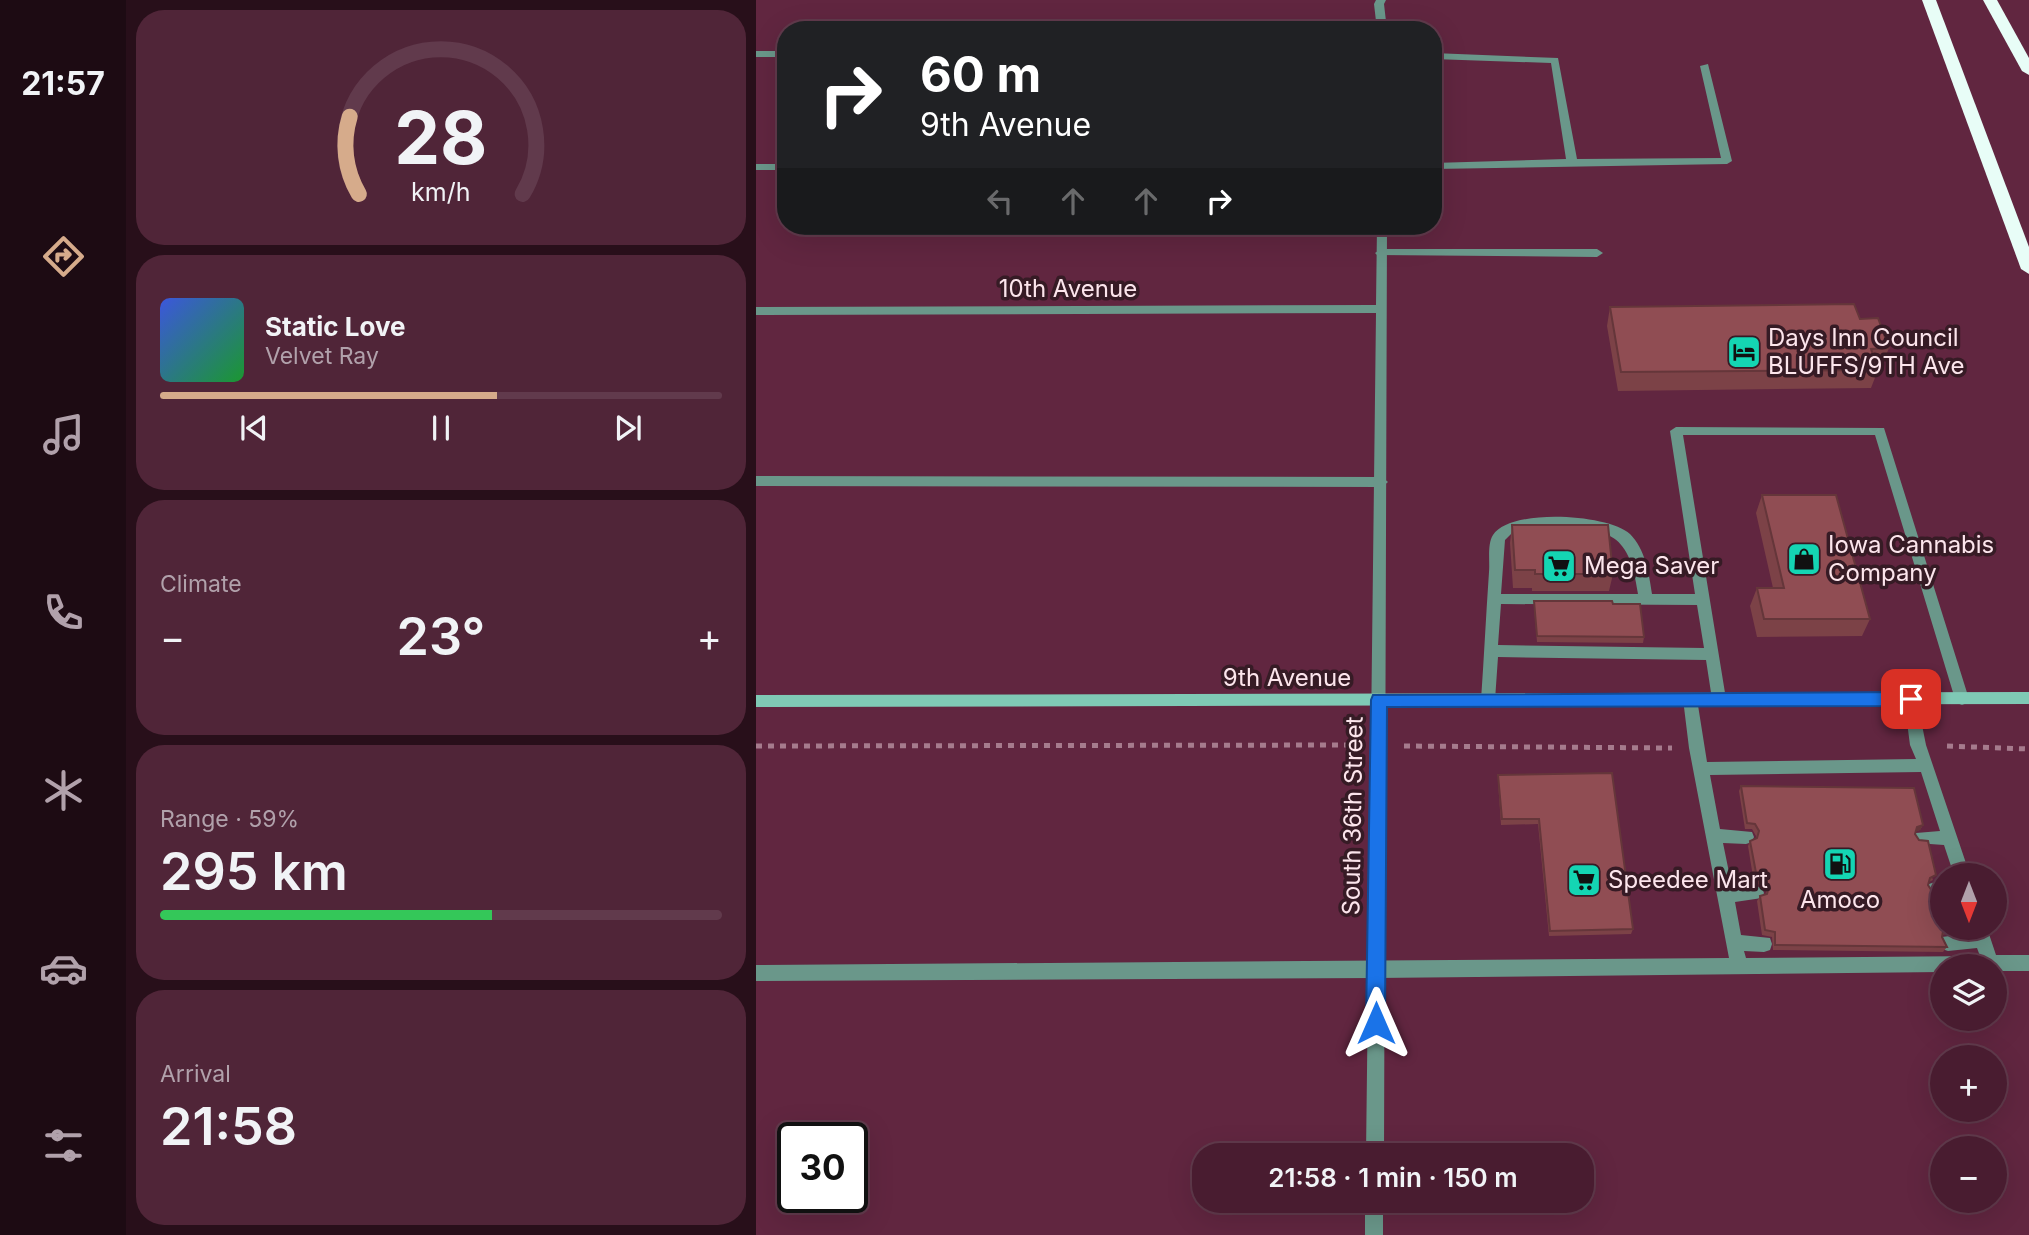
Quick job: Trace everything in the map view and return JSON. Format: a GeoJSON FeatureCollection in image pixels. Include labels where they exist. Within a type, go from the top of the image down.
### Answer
{"type":"FeatureCollection","features":[{"type":"Feature","properties":{"kind":"highway"},"geometry":{"type":"LineString","coordinates":[[1929,0],[2029,269]]}},
{"type":"Feature","properties":{"kind":"highway"},"geometry":{"type":"LineString","coordinates":[[1990,0],[2029,71]]}},
{"type":"Feature","properties":{"kind":"main road","name":"9th Avenue"},"geometry":{"type":"LineString","coordinates":[[756,701],[2029,698]]}},
{"type":"Feature","properties":{"kind":"street"},"geometry":{"type":"LineString","coordinates":[[1381,0],[1381,21]]}},
{"type":"Feature","properties":{"kind":"street"},"geometry":{"type":"LineString","coordinates":[[756,54],[777,54]]}},
{"type":"Feature","properties":{"kind":"street"},"geometry":{"type":"LineString","coordinates":[[1442,56],[1555,60],[1572,162]]}},
{"type":"Feature","properties":{"kind":"street"},"geometry":{"type":"LineString","coordinates":[[1442,166],[1727,161],[1705,66]]}},
{"type":"Feature","properties":{"kind":"street"},"geometry":{"type":"LineString","coordinates":[[756,167],[777,167]]}},
{"type":"Feature","properties":{"kind":"street","name":"South 36th Street"},"geometry":{"type":"LineString","coordinates":[[1375,1143],[1382,482],[1382,235]]}},
{"type":"Feature","properties":{"kind":"street"},"geometry":{"type":"LineString","coordinates":[[1381,253],[1597,253]]}},
{"type":"Feature","properties":{"kind":"street","name":"10th Avenue"},"geometry":{"type":"LineString","coordinates":[[756,311],[1381,309]]}},
{"type":"Feature","properties":{"kind":"street"},"geometry":{"type":"LineString","coordinates":[[1719,699],[1676,431],[1880,431],[1962,699]]}},
{"type":"Feature","properties":{"kind":"street"},"geometry":{"type":"LineString","coordinates":[[756,481],[1382,482]]}},
{"type":"Feature","properties":{"kind":"street"},"geometry":{"type":"LineString","coordinates":[[1488,700],[1499,538],[1509,528],[1523,524],[1579,524],[1618,533],[1640,559],[1646,599]]}},
{"type":"Feature","properties":{"kind":"street"},"geometry":{"type":"LineString","coordinates":[[1493,599],[1704,600]]}},
{"type":"Feature","properties":{"kind":"street"},"geometry":{"type":"LineString","coordinates":[[1490,651],[1712,654]]}},
{"type":"Feature","properties":{"kind":"street"},"geometry":{"type":"LineString","coordinates":[[1690,699],[1739,966]]}},
{"type":"Feature","properties":{"kind":"street"},"geometry":{"type":"LineString","coordinates":[[1911,699],[1917,745],[1958,863]]}},
{"type":"Feature","properties":{"kind":"street"},"geometry":{"type":"LineString","coordinates":[[1701,769],[1926,765]]}},
{"type":"Feature","properties":{"kind":"street"},"geometry":{"type":"LineString","coordinates":[[1714,836],[1746,837]]}},
{"type":"Feature","properties":{"kind":"street"},"geometry":{"type":"LineString","coordinates":[[1922,838],[1950,838]]}},
{"type":"Feature","properties":{"kind":"street"},"geometry":{"type":"LineString","coordinates":[[1725,895],[1756,893]]}},
{"type":"Feature","properties":{"kind":"street"},"geometry":{"type":"LineString","coordinates":[[1948,943],[1959,940]]}},
{"type":"Feature","properties":{"kind":"street"},"geometry":{"type":"LineString","coordinates":[[1735,943],[1764,944]]}},
{"type":"Feature","properties":{"kind":"street"},"geometry":{"type":"LineString","coordinates":[[2007,962],[2029,963]]}},
{"type":"Feature","properties":{"kind":"street"},"geometry":{"type":"LineString","coordinates":[[756,973],[1376,971],[1930,963]]}},
{"type":"Feature","properties":{"kind":"street"},"geometry":{"type":"LineString","coordinates":[[1374,1213],[1374,1235]]}},
{"type":"Feature","properties":{"kind":"building","name":"Days Inn Council BLUFFS/9TH Ave"},"geometry":{"type":"Polygon","coordinates":[[[1854,304],[1860,319],[1878,318],[1889,348],[1871,349],[1878,370],[1621,372],[1610,307],[1854,304]]]}},
{"type":"Feature","properties":{"kind":"building","name":"Iowa Cannabis Company"},"geometry":{"type":"Polygon","coordinates":[[[1762,495],[1836,495],[1870,619],[1764,619],[1757,588],[1784,588],[1762,495]]]}},
{"type":"Feature","properties":{"kind":"building"},"geometry":{"type":"Polygon","coordinates":[[[1512,525],[1608,525],[1613,574],[1535,574],[1535,570],[1515,570],[1512,525]]]}},
{"type":"Feature","properties":{"kind":"building"},"geometry":{"type":"Polygon","coordinates":[[[1534,601],[1612,601],[1613,604],[1640,604],[1644,637],[1537,636],[1534,601]]]}},
{"type":"Feature","properties":{"kind":"building","name":"Speedee Mart"},"geometry":{"type":"Polygon","coordinates":[[[1612,773],[1633,929],[1550,931],[1539,819],[1502,819],[1498,775],[1612,773]]]}},
{"type":"Feature","properties":{"kind":"building","name":"Amoco"},"geometry":{"type":"Polygon","coordinates":[[[1741,786],[1914,788],[1923,825],[1917,827],[1915,834],[1919,840],[1928,841],[1933,863],[1930,863],[1928,885],[1930,940],[1944,940],[1947,947],[1775,945],[1775,932],[1765,930],[1760,896],[1767,894],[1769,887],[1765,880],[1757,878],[1750,841],[1757,838],[1759,831],[1755,824],[1747,823],[1741,786]]]}},
{"type":"Feature","properties":{"kind":"place","name":"Days Inn Council BLUFFS/9TH Ave"},"geometry":{"type":"Point","coordinates":[1744,352]}},
{"type":"Feature","properties":{"kind":"place","name":"Iowa Cannabis Company"},"geometry":{"type":"Point","coordinates":[1804,559]}},
{"type":"Feature","properties":{"kind":"place","name":"Mega Saver"},"geometry":{"type":"Point","coordinates":[1559,566]}},
{"type":"Feature","properties":{"kind":"place","name":"Amoco"},"geometry":{"type":"Point","coordinates":[1840,864]}},
{"type":"Feature","properties":{"kind":"place","name":"Speedee Mart"},"geometry":{"type":"Point","coordinates":[1584,880]}},
{"type":"Feature","properties":{"kind":"route"},"geometry":{"type":"LineString","coordinates":[[1376,1023],[1379,700],[1911,699]]}}]}
